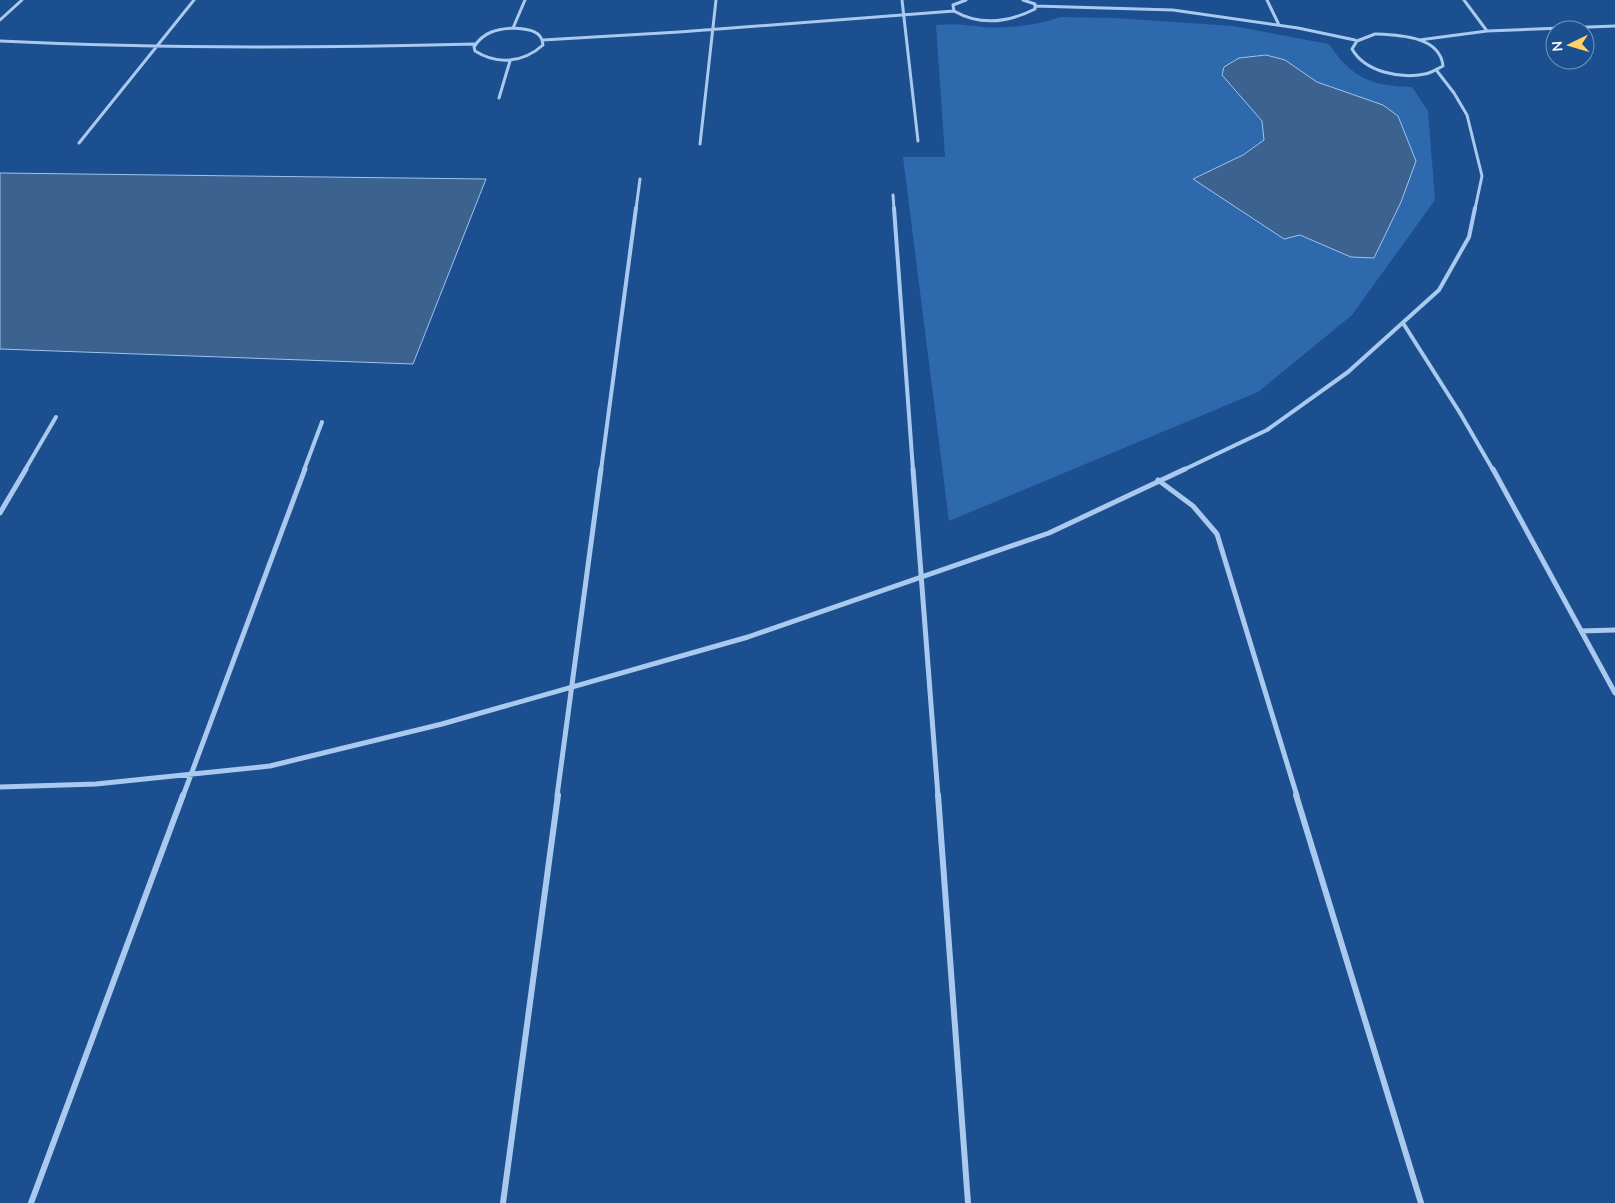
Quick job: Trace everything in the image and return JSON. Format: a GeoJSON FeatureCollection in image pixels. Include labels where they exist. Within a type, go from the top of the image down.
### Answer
{"type":"FeatureCollection","features":[{"type":"Feature","properties":{"kind":"street"},"geometry":{"type":"LineString","coordinates":[[0,20],[22,0]]}},
{"type":"Feature","properties":{"kind":"street"},"geometry":{"type":"LineString","coordinates":[[79,143],[194,0]]}},
{"type":"Feature","properties":{"kind":"street"},"geometry":{"type":"LineString","coordinates":[[513,28],[524,0]]}},
{"type":"Feature","properties":{"kind":"street"},"geometry":{"type":"LineString","coordinates":[[700,144],[716,0]]}},
{"type":"Feature","properties":{"kind":"street"},"geometry":{"type":"LineString","coordinates":[[902,0],[918,141]]}},
{"type":"Feature","properties":{"kind":"street"},"geometry":{"type":"LineString","coordinates":[[966,0],[953,5],[954,11],[959,15],[978,20],[1003,20],[1024,16],[1035,9],[1035,6]]}},
{"type":"Feature","properties":{"kind":"street"},"geometry":{"type":"LineString","coordinates":[[1022,0],[1035,4],[1035,6],[1091,6],[1173,10],[1279,25],[1355,40],[1375,34],[1404,36],[1419,40],[1440,52],[1444,59],[1443,66],[1436,71],[1412,76],[1381,72],[1357,60],[1352,53],[1351,46],[1355,40]]}},
{"type":"Feature","properties":{"kind":"street"},"geometry":{"type":"LineString","coordinates":[[1089,0],[1091,6]]}},
{"type":"Feature","properties":{"kind":"street"},"geometry":{"type":"LineString","coordinates":[[1267,0],[1279,25]]}},
{"type":"Feature","properties":{"kind":"street"},"geometry":{"type":"LineString","coordinates":[[1464,0],[1488,31]]}},
{"type":"Feature","properties":{"kind":"street"},"geometry":{"type":"LineString","coordinates":[[543,40],[954,11]]}},
{"type":"Feature","properties":{"kind":"street"},"geometry":{"type":"LineString","coordinates":[[1419,40],[1488,31],[1615,26]]}},
{"type":"Feature","properties":{"kind":"street"},"geometry":{"type":"LineString","coordinates":[[513,28],[534,31],[541,35],[543,46],[531,55],[510,60],[493,60],[480,56],[475,52],[475,44],[482,36],[491,32],[513,28]]}},
{"type":"Feature","properties":{"kind":"street"},"geometry":{"type":"LineString","coordinates":[[0,41],[252,47],[475,44]]}},
{"type":"Feature","properties":{"kind":"street"},"geometry":{"type":"LineString","coordinates":[[499,98],[510,60]]}},
{"type":"Feature","properties":{"kind":"street"},"geometry":{"type":"LineString","coordinates":[[0,787],[96,784],[270,766],[442,724],[748,637],[1048,533],[1267,430],[1348,372],[1439,290],[1469,237],[1482,176],[1467,116],[1454,93],[1436,71]]}},
{"type":"Feature","properties":{"kind":"street"},"geometry":{"type":"LineString","coordinates":[[503,1203],[640,179]]}},
{"type":"Feature","properties":{"kind":"street"},"geometry":{"type":"LineString","coordinates":[[893,195],[968,1203]]}},
{"type":"Feature","properties":{"kind":"street"},"geometry":{"type":"LineString","coordinates":[[1403,323],[1444,384],[1474,434],[1615,693]]}},
{"type":"Feature","properties":{"kind":"street"},"geometry":{"type":"LineString","coordinates":[[0,513],[56,417]]}},
{"type":"Feature","properties":{"kind":"street"},"geometry":{"type":"LineString","coordinates":[[31,1203],[322,422]]}},
{"type":"Feature","properties":{"kind":"street"},"geometry":{"type":"LineString","coordinates":[[1158,480],[1194,506],[1217,534],[1420,1203]]}},
{"type":"Feature","properties":{"kind":"street"},"geometry":{"type":"LineString","coordinates":[[1581,630],[1615,630]]}},
{"type":"Feature","properties":{"kind":"shaded area"},"geometry":{"type":"Polygon","coordinates":[[[1061,17],[1116,18],[1233,26],[1329,44],[1346,65],[1364,78],[1385,85],[1412,87],[1428,111],[1435,200],[1352,315],[1258,392],[949,521],[903,157],[945,157],[936,25],[1013,27],[1061,17]]]}},
{"type":"Feature","properties":{"kind":"shaded area"},"geometry":{"type":"Polygon","coordinates":[[[1266,55],[1285,60],[1317,82],[1383,105],[1398,116],[1416,161],[1401,202],[1374,258],[1351,257],[1300,235],[1284,239],[1193,179],[1243,155],[1264,140],[1262,121],[1222,75],[1224,67],[1239,58],[1266,55]]]}},
{"type":"Feature","properties":{"kind":"shaded area"},"geometry":{"type":"Polygon","coordinates":[[[0,173],[486,179],[413,364],[0,349],[0,173]]]}}]}
